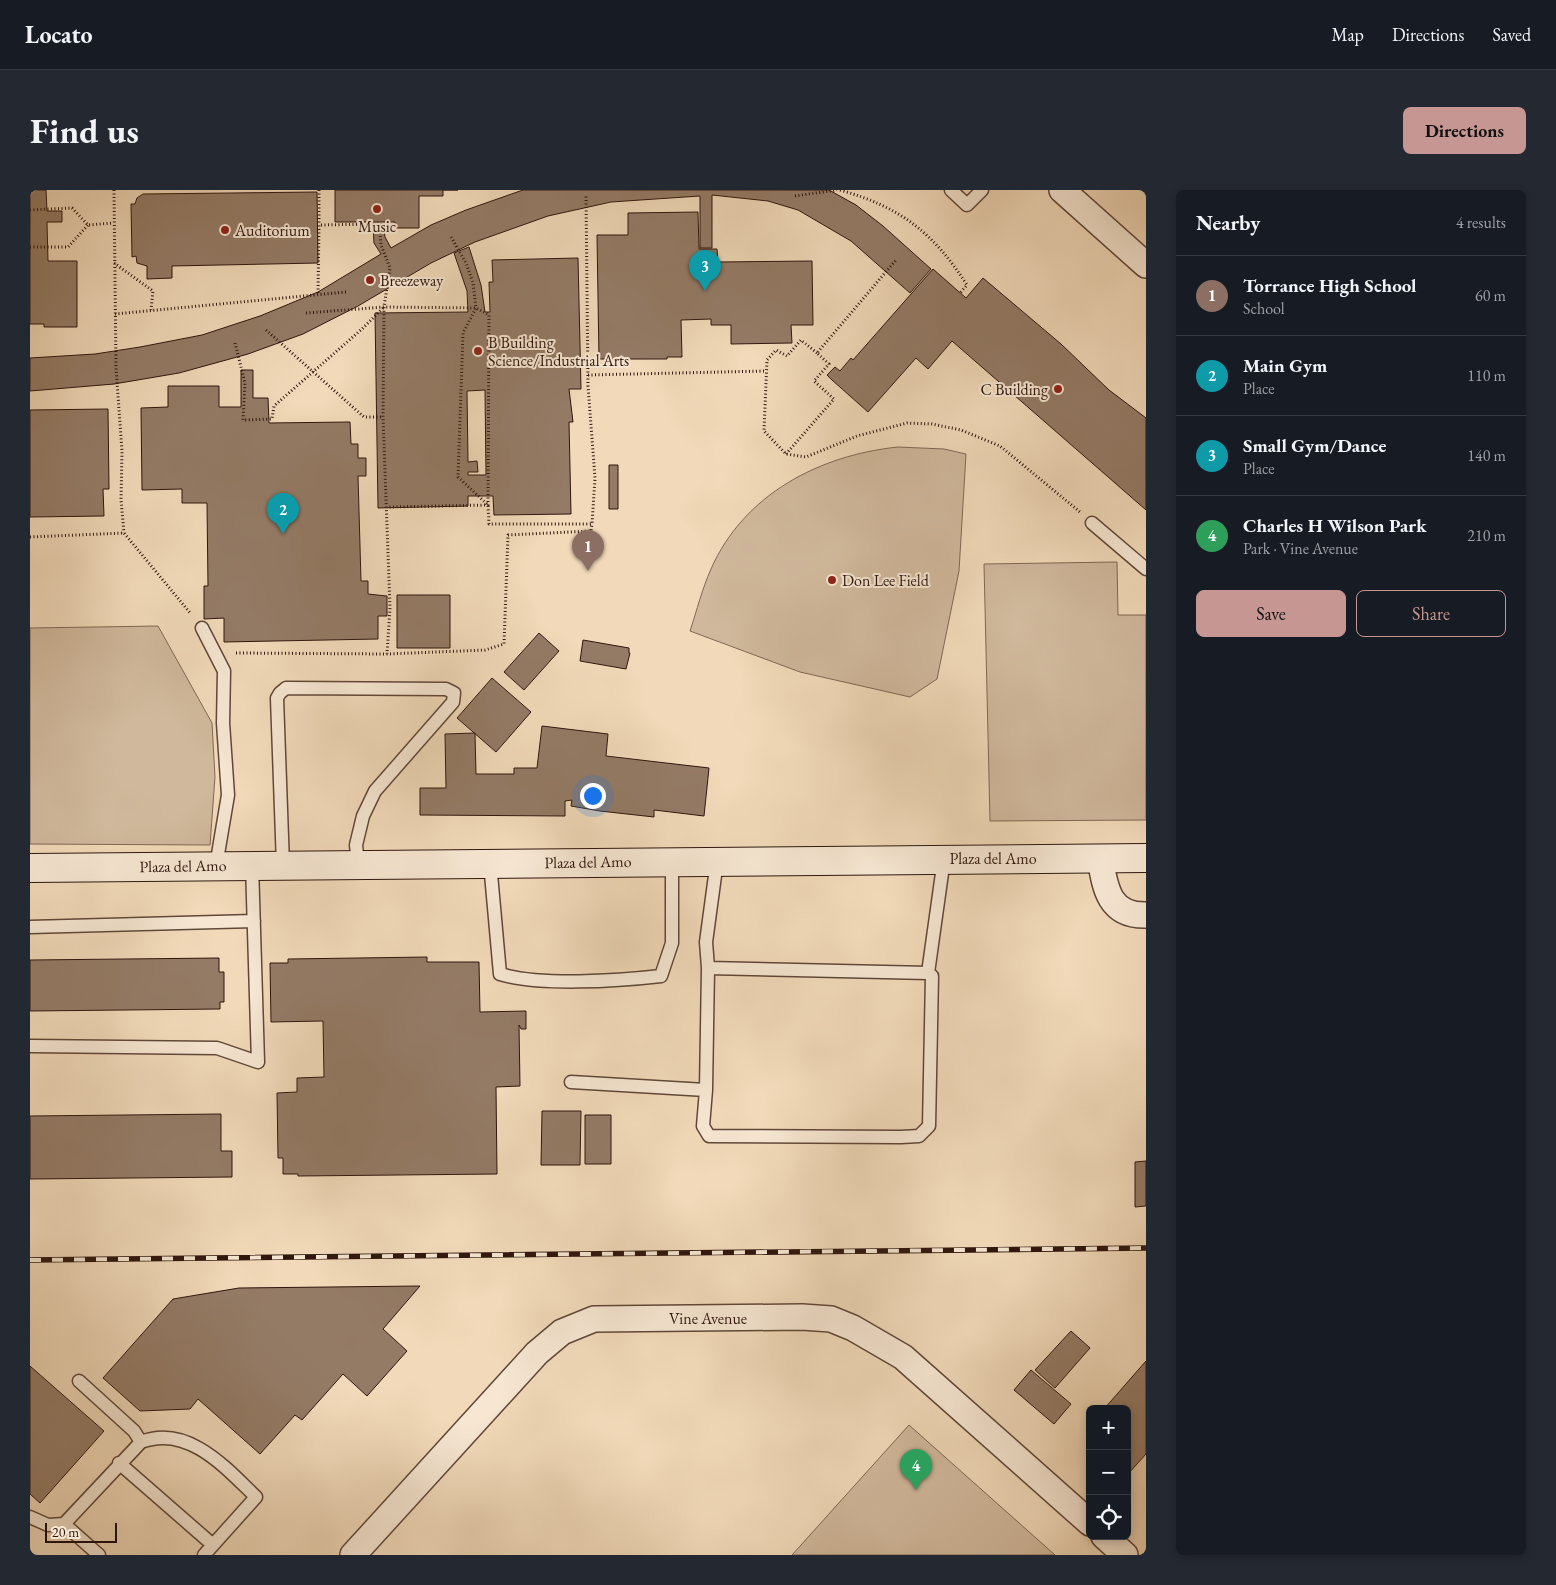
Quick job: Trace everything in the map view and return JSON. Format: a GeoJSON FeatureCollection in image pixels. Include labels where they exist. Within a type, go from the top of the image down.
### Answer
{"type":"FeatureCollection","features":[{"type":"Feature","properties":{"kind":"main road","name":"Plaza del Amo"},"geometry":{"type":"LineString","coordinates":[[30,868],[944,858],[1146,858]]}},
{"type":"Feature","properties":{"kind":"street"},"geometry":{"type":"LineString","coordinates":[[1062,190],[1146,265]]}},
{"type":"Feature","properties":{"kind":"street"},"geometry":{"type":"LineString","coordinates":[[1100,858],[1105,886],[1114,904],[1132,915],[1146,915]]}},
{"type":"Feature","properties":{"kind":"street","name":"Vine Avenue"},"geometry":{"type":"LineString","coordinates":[[353,1555],[537,1353],[562,1332],[594,1318],[802,1317],[831,1319],[846,1325],[903,1357],[1086,1519]]}},
{"type":"Feature","properties":{"kind":"street"},"geometry":{"type":"LineString","coordinates":[[1108,1540],[1125,1555]]}},
{"type":"Feature","properties":{"kind":"lane"},"geometry":{"type":"LineString","coordinates":[[951,190],[967,204],[982,190]]}},
{"type":"Feature","properties":{"kind":"lane"},"geometry":{"type":"LineString","coordinates":[[1092,523],[1146,569]]}},
{"type":"Feature","properties":{"kind":"lane"},"geometry":{"type":"LineString","coordinates":[[202,628],[224,671],[223,723],[228,795],[216,866]]}},
{"type":"Feature","properties":{"kind":"lane"},"geometry":{"type":"LineString","coordinates":[[283,865],[277,698],[280,692],[286,688],[446,689],[454,693],[454,702],[375,791],[364,816],[356,845],[358,864]]}},
{"type":"Feature","properties":{"kind":"lane"},"geometry":{"type":"LineString","coordinates":[[928,972],[944,858]]}},
{"type":"Feature","properties":{"kind":"lane"},"geometry":{"type":"LineString","coordinates":[[490,863],[500,974],[519,980],[629,980],[661,976],[672,943],[672,861]]}},
{"type":"Feature","properties":{"kind":"lane"},"geometry":{"type":"LineString","coordinates":[[708,968],[928,972],[932,976],[929,1126],[919,1136],[901,1137],[709,1136],[703,1126],[706,1090],[708,968],[706,942],[717,861]]}},
{"type":"Feature","properties":{"kind":"lane"},"geometry":{"type":"LineString","coordinates":[[30,1046],[217,1048],[258,1062],[252,865]]}},
{"type":"Feature","properties":{"kind":"lane"},"geometry":{"type":"LineString","coordinates":[[30,927],[254,921]]}},
{"type":"Feature","properties":{"kind":"lane"},"geometry":{"type":"LineString","coordinates":[[571,1082],[706,1090]]}},
{"type":"Feature","properties":{"kind":"lane"},"geometry":{"type":"LineString","coordinates":[[79,1381],[134,1431],[141,1442]]}},
{"type":"Feature","properties":{"kind":"lane"},"geometry":{"type":"LineString","coordinates":[[30,1517],[48,1525],[64,1524],[119,1463],[141,1442],[159,1438],[178,1441],[199,1448],[213,1457],[256,1497],[204,1555]]}},
{"type":"Feature","properties":{"kind":"lane"},"geometry":{"type":"LineString","coordinates":[[119,1463],[213,1545]]}},
{"type":"Feature","properties":{"kind":"lane"},"geometry":{"type":"LineString","coordinates":[[64,1524],[99,1555]]}},
{"type":"Feature","properties":{"kind":"path"},"geometry":{"type":"LineString","coordinates":[[114,190],[114,314],[122,451],[121,500],[124,533],[202,628]]}},
{"type":"Feature","properties":{"kind":"path"},"geometry":{"type":"LineString","coordinates":[[318,294],[319,190]]}},
{"type":"Feature","properties":{"kind":"path"},"geometry":{"type":"LineString","coordinates":[[795,196],[838,190],[872,199],[905,218],[931,238],[950,259],[967,285],[960,292]]}},
{"type":"Feature","properties":{"kind":"path"},"geometry":{"type":"LineString","coordinates":[[232,653],[387,654],[484,650],[504,644],[508,535],[591,531],[595,478],[588,375],[586,194]]}},
{"type":"Feature","properties":{"kind":"path"},"geometry":{"type":"LineString","coordinates":[[30,210],[72,208],[88,225]]}},
{"type":"Feature","properties":{"kind":"path"},"geometry":{"type":"LineString","coordinates":[[30,246],[68,248],[88,225],[113,223]]}},
{"type":"Feature","properties":{"kind":"path"},"geometry":{"type":"LineString","coordinates":[[319,226],[379,224],[380,245],[390,268],[384,308],[383,418],[388,507],[390,608],[387,654]]}},
{"type":"Feature","properties":{"kind":"path"},"geometry":{"type":"LineString","coordinates":[[451,237],[466,263],[473,284],[476,308],[463,333],[458,477],[488,505]]}},
{"type":"Feature","properties":{"kind":"path"},"geometry":{"type":"LineString","coordinates":[[817,353],[896,260]]}},
{"type":"Feature","properties":{"kind":"path"},"geometry":{"type":"LineString","coordinates":[[114,262],[153,291],[151,310]]}},
{"type":"Feature","properties":{"kind":"path"},"geometry":{"type":"LineString","coordinates":[[114,314],[346,292]]}},
{"type":"Feature","properties":{"kind":"path"},"geometry":{"type":"LineString","coordinates":[[235,343],[244,383],[243,420],[272,420],[274,406],[384,308]]}},
{"type":"Feature","properties":{"kind":"path"},"geometry":{"type":"LineString","coordinates":[[306,313],[384,308],[476,308],[489,315],[488,524],[592,524]]}},
{"type":"Feature","properties":{"kind":"path"},"geometry":{"type":"LineString","coordinates":[[266,330],[315,371],[364,417],[383,418]]}},
{"type":"Feature","properties":{"kind":"path"},"geometry":{"type":"LineString","coordinates":[[786,454],[834,399],[814,381],[829,364],[801,340],[787,356],[776,350],[767,360],[764,431],[786,454],[806,458],[857,436],[907,423],[932,424],[961,430],[1000,446],[1092,523]]}},
{"type":"Feature","properties":{"kind":"path"},"geometry":{"type":"LineString","coordinates":[[588,375],[766,371]]}},
{"type":"Feature","properties":{"kind":"path"},"geometry":{"type":"LineString","coordinates":[[388,507],[488,505]]}},
{"type":"Feature","properties":{"kind":"path"},"geometry":{"type":"LineString","coordinates":[[30,537],[124,533]]}},
{"type":"Feature","properties":{"kind":"shaded area","name":"Don Lee Field"},"geometry":{"type":"Polygon","coordinates":[[[898,447],[944,449],[966,454],[959,571],[937,679],[910,697],[800,672],[690,631],[711,569],[725,543],[743,519],[764,500],[788,483],[813,469],[869,451],[898,447]]]}},
{"type":"Feature","properties":{"kind":"shaded area"},"geometry":{"type":"Polygon","coordinates":[[[1117,562],[1118,615],[1146,615],[1146,820],[990,821],[984,564],[1117,562]]]}},
{"type":"Feature","properties":{"kind":"shaded area"},"geometry":{"type":"Polygon","coordinates":[[[158,626],[212,723],[215,777],[210,845],[30,844],[30,628],[158,626]]]}},
{"type":"Feature","properties":{"kind":"shaded area"},"geometry":{"type":"Polygon","coordinates":[[[909,1425],[1055,1555],[792,1555],[909,1425]]]}},
{"type":"Feature","properties":{"kind":"building"},"geometry":{"type":"Polygon","coordinates":[[[30,190],[46,190],[47,211],[62,211],[62,222],[47,222],[48,261],[77,261],[77,327],[44,327],[44,324],[30,324],[30,190]]]}},
{"type":"Feature","properties":{"kind":"building","name":"Music"},"geometry":{"type":"Polygon","coordinates":[[[335,190],[443,190],[443,196],[419,196],[419,228],[395,228],[395,222],[335,222],[335,190]]]}},
{"type":"Feature","properties":{"kind":"building","name":"Breezeway"},"geometry":{"type":"Polygon","coordinates":[[[523,190],[829,190],[856,205],[883,226],[931,269],[910,293],[851,241],[798,210],[768,201],[712,195],[712,248],[700,248],[700,196],[611,202],[548,216],[475,242],[431,263],[358,306],[303,334],[248,354],[179,373],[114,384],[30,391],[30,358],[95,354],[140,347],[202,335],[260,316],[318,292],[381,254],[374,243],[373,224],[383,224],[385,237],[391,248],[431,225],[466,210],[523,190]]]}},
{"type":"Feature","properties":{"kind":"building","name":"Auditorium"},"geometry":{"type":"Polygon","coordinates":[[[317,192],[318,263],[172,266],[172,278],[147,279],[147,266],[137,263],[136,256],[132,257],[131,204],[135,204],[137,198],[143,194],[317,192]]]}},
{"type":"Feature","properties":{"kind":"building"},"geometry":{"type":"Polygon","coordinates":[[[698,212],[699,249],[717,249],[718,262],[812,261],[813,325],[791,325],[792,343],[731,344],[731,325],[711,325],[711,319],[681,320],[682,357],[667,357],[667,359],[599,359],[597,235],[628,235],[628,213],[698,212]]]}},
{"type":"Feature","properties":{"kind":"building","name":"B Building Science/Industrial Arts"},"geometry":{"type":"Polygon","coordinates":[[[469,247],[481,285],[485,312],[490,312],[489,282],[493,282],[492,260],[578,258],[581,389],[569,389],[573,422],[569,422],[571,514],[494,515],[493,496],[468,496],[468,506],[378,508],[375,313],[468,312],[467,291],[454,253],[469,247]],[[485,390],[467,391],[468,462],[477,461],[478,472],[468,472],[468,475],[486,475],[485,390]]]}},
{"type":"Feature","properties":{"kind":"building","name":"C Building"},"geometry":{"type":"Polygon","coordinates":[[[933,269],[966,298],[983,278],[1061,344],[1109,390],[1146,418],[1146,510],[952,341],[928,369],[916,358],[868,412],[827,375],[835,367],[840,371],[851,358],[853,360],[933,269]]]}},
{"type":"Feature","properties":{"kind":"building"},"geometry":{"type":"Polygon","coordinates":[[[241,370],[253,370],[253,398],[268,398],[269,423],[350,422],[351,444],[358,444],[358,458],[366,458],[366,476],[358,476],[361,581],[368,581],[368,594],[387,596],[387,616],[378,616],[378,639],[224,642],[224,618],[204,619],[204,586],[208,586],[207,503],[182,503],[182,489],[142,490],[141,408],[168,407],[168,386],[219,386],[219,407],[241,407],[241,370]]]}},
{"type":"Feature","properties":{"kind":"building"},"geometry":{"type":"Polygon","coordinates":[[[108,409],[109,489],[103,489],[104,516],[30,517],[30,410],[108,409]]]}},
{"type":"Feature","properties":{"kind":"building"},"geometry":{"type":"Polygon","coordinates":[[[609,465],[618,465],[618,509],[609,509],[609,465]]]}},
{"type":"Feature","properties":{"kind":"building"},"geometry":{"type":"Polygon","coordinates":[[[397,595],[450,595],[450,648],[397,648],[397,595]]]}},
{"type":"Feature","properties":{"kind":"building"},"geometry":{"type":"Polygon","coordinates":[[[539,633],[559,651],[524,690],[504,672],[539,633]]]}},
{"type":"Feature","properties":{"kind":"building"},"geometry":{"type":"Polygon","coordinates":[[[583,640],[629,648],[630,653],[626,669],[580,661],[583,640]]]}},
{"type":"Feature","properties":{"kind":"building"},"geometry":{"type":"Polygon","coordinates":[[[492,678],[531,712],[496,752],[457,718],[492,678]]]}},
{"type":"Feature","properties":{"kind":"building"},"geometry":{"type":"Polygon","coordinates":[[[542,726],[608,734],[606,756],[709,768],[704,816],[654,810],[654,817],[600,811],[571,806],[572,800],[565,801],[565,816],[420,815],[420,788],[446,788],[445,734],[475,733],[476,774],[514,774],[514,768],[537,768],[542,726]]]}},
{"type":"Feature","properties":{"kind":"building"},"geometry":{"type":"Polygon","coordinates":[[[427,957],[427,962],[479,962],[480,1012],[526,1011],[526,1029],[521,1029],[519,1025],[520,1086],[496,1087],[497,1174],[298,1176],[298,1174],[283,1174],[283,1158],[278,1158],[277,1093],[297,1092],[297,1078],[324,1077],[323,1021],[271,1022],[270,963],[288,963],[288,959],[427,957]]]}},
{"type":"Feature","properties":{"kind":"building"},"geometry":{"type":"Polygon","coordinates":[[[219,958],[219,972],[224,972],[224,1002],[220,1002],[220,1009],[30,1011],[30,960],[219,958]]]}},
{"type":"Feature","properties":{"kind":"building"},"geometry":{"type":"Polygon","coordinates":[[[542,1111],[581,1111],[580,1165],[541,1165],[542,1111]]]}},
{"type":"Feature","properties":{"kind":"building"},"geometry":{"type":"Polygon","coordinates":[[[221,1114],[221,1151],[232,1151],[232,1177],[30,1179],[30,1116],[221,1114]]]}},
{"type":"Feature","properties":{"kind":"building"},"geometry":{"type":"Polygon","coordinates":[[[585,1115],[611,1115],[611,1164],[585,1164],[585,1115]]]}},
{"type":"Feature","properties":{"kind":"building"},"geometry":{"type":"Polygon","coordinates":[[[1146,1161],[1146,1206],[1135,1207],[1135,1162],[1146,1161]]]}},
{"type":"Feature","properties":{"kind":"building"},"geometry":{"type":"Polygon","coordinates":[[[420,1286],[383,1329],[407,1351],[367,1396],[343,1374],[302,1420],[295,1415],[260,1454],[198,1399],[190,1409],[140,1411],[103,1378],[173,1299],[239,1288],[420,1286]]]}},
{"type":"Feature","properties":{"kind":"building"},"geometry":{"type":"Polygon","coordinates":[[[1071,1331],[1090,1348],[1055,1388],[1035,1370],[1071,1331]]]}},
{"type":"Feature","properties":{"kind":"building"},"geometry":{"type":"Polygon","coordinates":[[[1146,1361],[1146,1454],[1131,1471],[1131,1405],[1108,1405],[1146,1361]]]}},
{"type":"Feature","properties":{"kind":"building"},"geometry":{"type":"Polygon","coordinates":[[[30,1366],[104,1431],[40,1503],[30,1494],[30,1366]]]}},
{"type":"Feature","properties":{"kind":"building"},"geometry":{"type":"Polygon","coordinates":[[[1031,1370],[1071,1404],[1054,1424],[1014,1390],[1031,1370]]]}},
{"type":"Feature","properties":{"kind":"railway"},"geometry":{"type":"LineString","coordinates":[[30,1260],[1146,1248]]}},
{"type":"Feature","properties":{"kind":"place","name":"Music"},"geometry":{"type":"Point","coordinates":[377,209]}},
{"type":"Feature","properties":{"kind":"place","name":"Auditorium"},"geometry":{"type":"Point","coordinates":[225,230]}},
{"type":"Feature","properties":{"kind":"place","name":"Breezeway"},"geometry":{"type":"Point","coordinates":[370,280]}},
{"type":"Feature","properties":{"kind":"place","name":"Small Gym/Dance"},"geometry":{"type":"Point","coordinates":[705,291]}},
{"type":"Feature","properties":{"kind":"place","name":"B Building Science/Industrial Arts"},"geometry":{"type":"Point","coordinates":[478,351]}},
{"type":"Feature","properties":{"kind":"place","name":"C Building"},"geometry":{"type":"Point","coordinates":[1058,389]}},
{"type":"Feature","properties":{"kind":"place","name":"Main Gym"},"geometry":{"type":"Point","coordinates":[283,534]}},
{"type":"Feature","properties":{"kind":"place","name":"Torrance High School"},"geometry":{"type":"Point","coordinates":[588,571]}},
{"type":"Feature","properties":{"kind":"place","name":"Don Lee Field"},"geometry":{"type":"Point","coordinates":[832,580]}},
{"type":"Feature","properties":{"kind":"place","name":"Charles H Wilson Park"},"geometry":{"type":"Point","coordinates":[916,1490]}}]}
